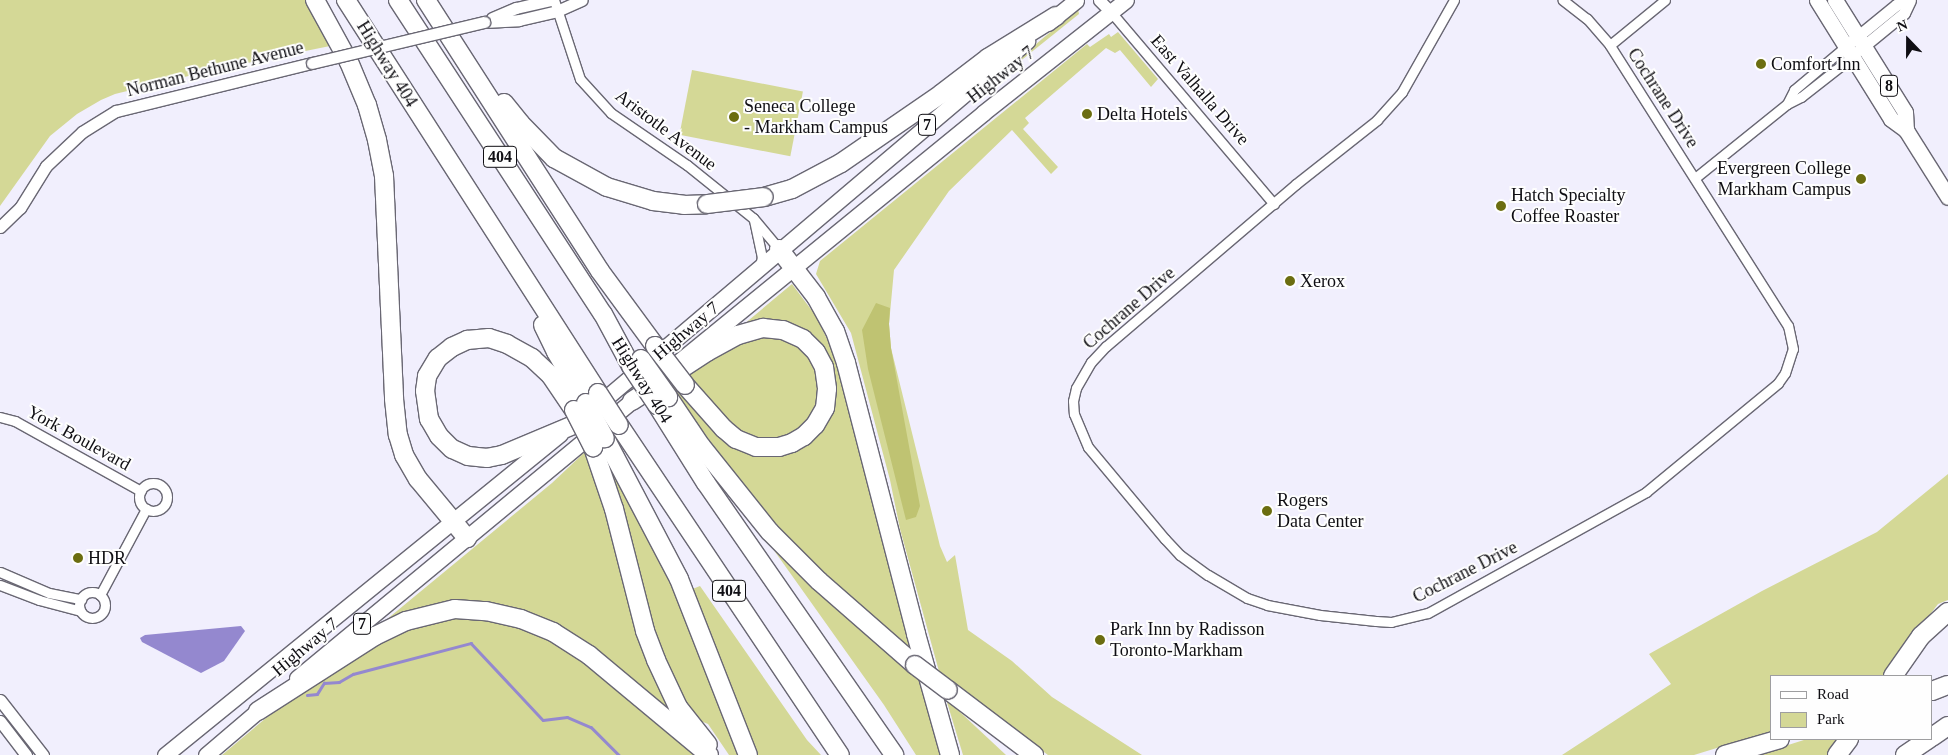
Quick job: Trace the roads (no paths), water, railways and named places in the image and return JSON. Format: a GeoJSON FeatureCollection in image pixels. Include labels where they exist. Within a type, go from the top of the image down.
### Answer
{"type":"FeatureCollection","features":[{"type":"Feature","properties":{"kind":"highway"},"geometry":{"type":"LineString","coordinates":[[315,0],[348,62],[366,105],[377,140],[384,176],[394,399],[398,435],[404,455],[418,479],[467,538]]}},
{"type":"Feature","properties":{"kind":"highway","name":"Highway 404"},"geometry":{"type":"LineString","coordinates":[[346,0],[520,273],[582,408]]}},
{"type":"Feature","properties":{"kind":"highway","name":"404"},"geometry":{"type":"LineString","coordinates":[[398,0],[662,401]]}},
{"type":"Feature","properties":{"kind":"highway"},"geometry":{"type":"LineString","coordinates":[[426,0],[520,123],[554,158],[607,187],[654,201],[684,205],[764,197],[792,189],[841,163],[941,94],[988,58],[1056,16]]}},
{"type":"Feature","properties":{"kind":"highway"},"geometry":{"type":"LineString","coordinates":[[426,0],[600,271],[654,346],[684,385],[724,429],[736,439],[756,447],[779,447],[792,443],[804,436],[815,425],[825,408],[828,389],[824,367],[816,352],[803,339],[783,330],[763,328],[738,335],[707,352],[632,400]]}},
{"type":"Feature","properties":{"kind":"highway"},"geometry":{"type":"LineString","coordinates":[[779,249],[825,313],[835,331],[846,363],[916,634],[950,755]]}},
{"type":"Feature","properties":{"kind":"highway"},"geometry":{"type":"LineString","coordinates":[[582,408],[502,455],[488,458],[468,456],[452,449],[439,436],[429,419],[425,391],[428,376],[438,358],[452,347],[467,340],[489,338],[507,344],[532,358],[582,408],[599,443],[679,579],[748,755]]}},
{"type":"Feature","properties":{"kind":"highway"},"geometry":{"type":"LineString","coordinates":[[662,401],[770,532],[819,581],[915,665],[1034,755]]}},
{"type":"Feature","properties":{"kind":"highway","name":"Highway 404"},"geometry":{"type":"LineString","coordinates":[[662,401],[706,483],[894,755]]}},
{"type":"Feature","properties":{"kind":"highway","name":"404"},"geometry":{"type":"LineString","coordinates":[[582,408],[619,425],[840,755]]}},
{"type":"Feature","properties":{"kind":"highway"},"geometry":{"type":"LineString","coordinates":[[599,443],[645,631],[678,707],[717,755]]}},
{"type":"Feature","properties":{"kind":"highway"},"geometry":{"type":"LineString","coordinates":[[258,711],[375,636],[406,621],[455,609],[486,610],[522,619],[553,632],[588,655],[709,755]]}},
{"type":"Feature","properties":{"kind":"highway"},"geometry":{"type":"LineString","coordinates":[[1894,675],[1921,636],[1948,612]]}},
{"type":"Feature","properties":{"kind":"highway"},"geometry":{"type":"LineString","coordinates":[[1897,675],[1934,636],[1948,627]]}},
{"type":"Feature","properties":{"kind":"highway"},"geometry":{"type":"LineString","coordinates":[[1933,691],[1948,686]]}},
{"type":"Feature","properties":{"kind":"highway"},"geometry":{"type":"LineString","coordinates":[[948,690],[1020,755]]}},
{"type":"Feature","properties":{"kind":"highway"},"geometry":{"type":"LineString","coordinates":[[1933,736],[1948,726]]}},
{"type":"Feature","properties":{"kind":"highway"},"geometry":{"type":"LineString","coordinates":[[1725,755],[1777,740]]}},
{"type":"Feature","properties":{"kind":"highway"},"geometry":{"type":"LineString","coordinates":[[1836,755],[1848,740]]}},
{"type":"Feature","properties":{"kind":"highway"},"geometry":{"type":"LineString","coordinates":[[1905,755],[1927,740]]}},
{"type":"Feature","properties":{"kind":"main road","name":"Highway 7"},"geometry":{"type":"LineString","coordinates":[[165,755],[452,521],[582,408],[622,387],[779,249],[1076,0]]}},
{"type":"Feature","properties":{"kind":"main road","name":"Highway 7"},"geometry":{"type":"LineString","coordinates":[[206,755],[632,400],[1110,6],[1126,0]]}},
{"type":"Feature","properties":{"kind":"main road","name":"8"},"geometry":{"type":"LineString","coordinates":[[1817,0],[1891,119],[1906,130],[1948,197]]}},
{"type":"Feature","properties":{"kind":"main road","name":"8"},"geometry":{"type":"LineString","coordinates":[[1835,0],[1905,112],[1906,130]]}},
{"type":"Feature","properties":{"kind":"street","name":"Norman Bethune Avenue"},"geometry":{"type":"LineString","coordinates":[[0,227],[20,208],[46,166],[82,132],[116,111],[484,22],[519,20],[554,4],[582,0]]}},
{"type":"Feature","properties":{"kind":"street","name":"East Valhalla Drive"},"geometry":{"type":"LineString","coordinates":[[1099,0],[1110,6],[1274,204]]}},
{"type":"Feature","properties":{"kind":"street","name":"Cochrane Drive"},"geometry":{"type":"LineString","coordinates":[[1454,0],[1402,92],[1377,120],[1106,346],[1091,362],[1076,388],[1073,401],[1074,414],[1088,447],[1180,555],[1208,575],[1247,598],[1286,610],[1362,620],[1390,622],[1428,612],[1646,492],[1778,383],[1785,373],[1793,349],[1788,326],[1610,45],[1587,19],[1563,0]]}},
{"type":"Feature","properties":{"kind":"street"},"geometry":{"type":"LineString","coordinates":[[1610,45],[1665,0]]}},
{"type":"Feature","properties":{"kind":"street"},"geometry":{"type":"LineString","coordinates":[[1695,178],[1787,104],[1794,90],[1849,52],[1861,41],[1904,13],[1909,0]]}},
{"type":"Feature","properties":{"kind":"street","name":"Aristotle Avenue"},"geometry":{"type":"LineString","coordinates":[[554,4],[580,79],[611,113],[687,165],[754,218],[779,249]]}},
{"type":"Feature","properties":{"kind":"street"},"geometry":{"type":"LineString","coordinates":[[754,218],[762,257],[760,266]]}},
{"type":"Feature","properties":{"kind":"street","name":"York Boulevard"},"geometry":{"type":"LineString","coordinates":[[0,417],[15,421],[141,491]]}},
{"type":"Feature","properties":{"kind":"street"},"geometry":{"type":"LineString","coordinates":[[155,483],[162,486],[167,493],[167,500],[163,508],[154,512],[146,509],[140,504],[141,491],[145,486],[155,483]]}},
{"type":"Feature","properties":{"kind":"street"},"geometry":{"type":"LineString","coordinates":[[100,594],[146,509]]}},
{"type":"Feature","properties":{"kind":"street"},"geometry":{"type":"LineString","coordinates":[[0,572],[49,593],[81,599]]}},
{"type":"Feature","properties":{"kind":"street"},"geometry":{"type":"LineString","coordinates":[[0,585],[39,600],[80,611],[90,618],[100,616],[106,607],[104,599],[100,594],[90,592],[81,599],[80,611]]}},
{"type":"Feature","properties":{"kind":"street"},"geometry":{"type":"LineString","coordinates":[[0,700],[43,755]]}},
{"type":"Feature","properties":{"kind":"street"},"geometry":{"type":"LineString","coordinates":[[0,721],[26,755]]}},
{"type":"Feature","properties":{"kind":"waterway"},"geometry":{"type":"LineString","coordinates":[[307,695],[317,694],[324,683],[339,682],[353,674],[471,643],[543,720],[567,717],[591,727],[619,755]]}},
{"type":"Feature","properties":{"kind":"place","name":"Comfort Inn"},"geometry":{"type":"Point","coordinates":[1761,64]}},
{"type":"Feature","properties":{"kind":"place","name":"Delta Hotels"},"geometry":{"type":"Point","coordinates":[1087,114]}},
{"type":"Feature","properties":{"kind":"place","name":"Seneca College - Markham Campus"},"geometry":{"type":"Point","coordinates":[734,117]}},
{"type":"Feature","properties":{"kind":"place","name":"Evergreen College Markham Campus"},"geometry":{"type":"Point","coordinates":[1861,179]}},
{"type":"Feature","properties":{"kind":"place","name":"Hatch Specialty Coffee Roaster"},"geometry":{"type":"Point","coordinates":[1501,206]}},
{"type":"Feature","properties":{"kind":"place","name":"Xerox"},"geometry":{"type":"Point","coordinates":[1290,281]}},
{"type":"Feature","properties":{"kind":"place","name":"Rogers Data Center"},"geometry":{"type":"Point","coordinates":[1267,511]}},
{"type":"Feature","properties":{"kind":"place","name":"HDR"},"geometry":{"type":"Point","coordinates":[78,558]}},
{"type":"Feature","properties":{"kind":"place","name":"Park Inn by Radisson Toronto-Markham"},"geometry":{"type":"Point","coordinates":[1100,640]}}]}
